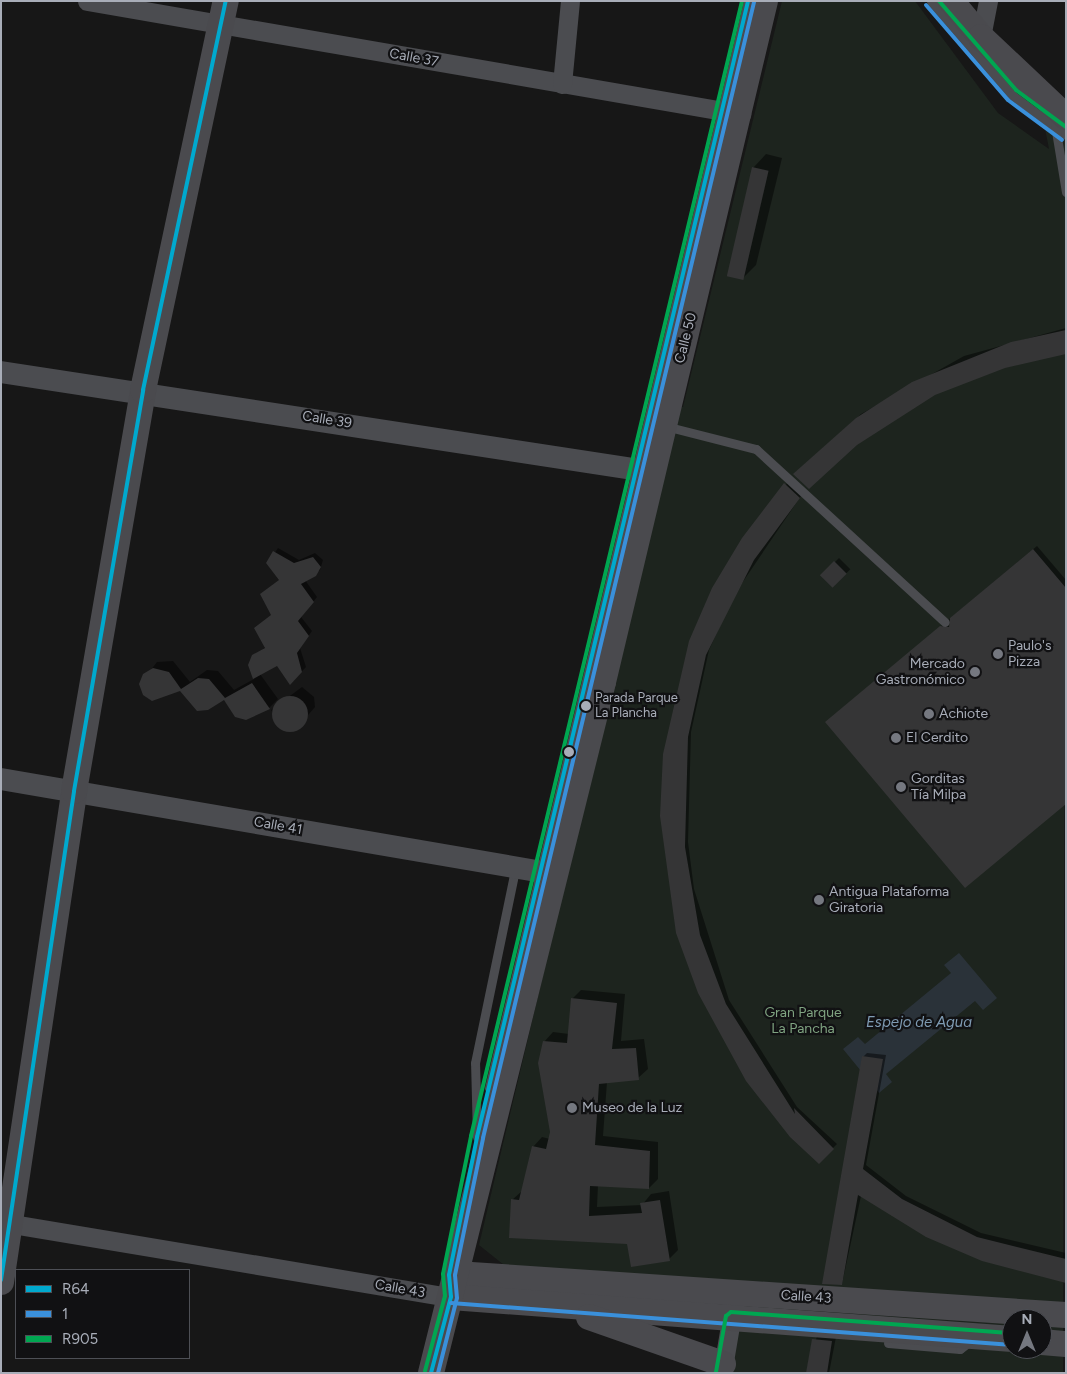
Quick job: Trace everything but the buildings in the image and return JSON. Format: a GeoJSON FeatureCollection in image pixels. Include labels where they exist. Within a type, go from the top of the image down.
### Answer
{"type":"FeatureCollection","features":[{"type":"Feature","properties":{"kind":"main road","name":"Calle 50"},"geometry":{"type":"LineString","coordinates":[[431,1373],[454,1286],[547,873],[645,471],[664,426],[731,112],[765,1]]}},
{"type":"Feature","properties":{"kind":"main road"},"geometry":{"type":"LineString","coordinates":[[951,1],[981,37],[1058,118]]}},
{"type":"Feature","properties":{"kind":"main road"},"geometry":{"type":"LineString","coordinates":[[1,1282],[5,1222],[74,791],[143,390],[224,13]]}},
{"type":"Feature","properties":{"kind":"main road","name":"Calle 43"},"geometry":{"type":"LineString","coordinates":[[454,1286],[736,1292],[1066,1314]]}},
{"type":"Feature","properties":{"kind":"main road","name":"Calle 43"},"geometry":{"type":"LineString","coordinates":[[454,1286],[556,1305],[1002,1339]]}},
{"type":"Feature","properties":{"kind":"main road"},"geometry":{"type":"LineString","coordinates":[[556,1305],[722,1368]]}},
{"type":"Feature","properties":{"kind":"main road"},"geometry":{"type":"LineString","coordinates":[[1052,1343],[1066,1344]]}},
{"type":"Feature","properties":{"kind":"street","name":"Calle 37"},"geometry":{"type":"LineString","coordinates":[[87,1],[224,13],[562,84],[731,112]]}},
{"type":"Feature","properties":{"kind":"street"},"geometry":{"type":"LineString","coordinates":[[562,84],[570,1]]}},
{"type":"Feature","properties":{"kind":"street"},"geometry":{"type":"LineString","coordinates":[[981,37],[988,1]]}},
{"type":"Feature","properties":{"kind":"street","name":"Calle 39"},"geometry":{"type":"LineString","coordinates":[[1,372],[143,390],[645,471]]}},
{"type":"Feature","properties":{"kind":"street","name":"Calle 41"},"geometry":{"type":"LineString","coordinates":[[1,780],[547,873]]}},
{"type":"Feature","properties":{"kind":"street","name":"Calle 43"},"geometry":{"type":"LineString","coordinates":[[5,1222],[454,1286]]}},
{"type":"Feature","properties":{"kind":"street"},"geometry":{"type":"LineString","coordinates":[[722,1368],[736,1292]]}},
{"type":"Feature","properties":{"kind":"lane"},"geometry":{"type":"LineString","coordinates":[[645,471],[731,112],[748,1]]}},
{"type":"Feature","properties":{"kind":"lane"},"geometry":{"type":"LineString","coordinates":[[931,1],[1012,95],[1058,118],[1066,135]]}},
{"type":"Feature","properties":{"kind":"lane"},"geometry":{"type":"LineString","coordinates":[[1058,118],[1066,192]]}},
{"type":"Feature","properties":{"kind":"lane"},"geometry":{"type":"LineString","coordinates":[[664,426],[756,449],[945,622]]}},
{"type":"Feature","properties":{"kind":"lane"},"geometry":{"type":"LineString","coordinates":[[477,1137],[476,1063],[515,867]]}},
{"type":"Feature","properties":{"kind":"lane"},"geometry":{"type":"LineString","coordinates":[[454,1286],[449,1275],[477,1137],[547,873]]}},
{"type":"Feature","properties":{"kind":"green space","name":"Gran Parque La Pancha"},"geometry":{"type":"Polygon","coordinates":[[[782,1],[915,1],[998,113],[1049,149],[1041,108],[1066,126],[1063,1373],[729,1373],[745,1283],[504,1265],[479,1245],[678,406],[683,407],[782,1]]]}},
{"type":"Feature","properties":{"kind":"water","name":"Espejo de Agua"},"geometry":{"type":"Polygon","coordinates":[[[959,953],[997,998],[983,1010],[975,1001],[886,1074],[892,1082],[879,1093],[843,1049],[858,1037],[865,1044],[951,973],[944,965],[959,953]]]}},
{"type":"Feature","properties":{"kind":"transit line","name":"R64"},"geometry":{"type":"LineString","coordinates":[[1,1280],[74,791],[143,390],[226,1]]}},
{"type":"Feature","properties":{"kind":"transit line","name":"R905"},"geometry":{"type":"LineString","coordinates":[[425,1371],[445,1296],[443,1274],[471,1136],[742,1]]}},
{"type":"Feature","properties":{"kind":"transit line","name":"R64"},"geometry":{"type":"LineString","coordinates":[[431,1373],[451,1297],[449,1275],[477,1137],[748,1]]}},
{"type":"Feature","properties":{"kind":"transit line","name":"R905"},"geometry":{"type":"LineString","coordinates":[[939,1],[1016,90],[1066,127]]}},
{"type":"Feature","properties":{"kind":"transit line","name":"1"},"geometry":{"type":"LineString","coordinates":[[438,1373],[457,1298],[455,1275],[483,1138],[754,2]]}},
{"type":"Feature","properties":{"kind":"transit line","name":"1"},"geometry":{"type":"LineString","coordinates":[[926,5],[1008,100],[1062,140]]}},
{"type":"Feature","properties":{"kind":"transit line","name":"1"},"geometry":{"type":"LineString","coordinates":[[451,1303],[1002,1344]]}},
{"type":"Feature","properties":{"kind":"transit line","name":"R905"},"geometry":{"type":"LineString","coordinates":[[716,1372],[726,1316],[731,1312],[1002,1332]]}},
{"type":"Feature","properties":{"kind":"place","name":"Paulo's Pizza"},"geometry":{"type":"Point","coordinates":[998,654]}},
{"type":"Feature","properties":{"kind":"place","name":"Mercado Gastronómico"},"geometry":{"type":"Point","coordinates":[975,672]}},
{"type":"Feature","properties":{"kind":"place","name":"Parada Parque La Plancha"},"geometry":{"type":"Point","coordinates":[586,706]}},
{"type":"Feature","properties":{"kind":"place","name":"Achiote"},"geometry":{"type":"Point","coordinates":[929,714]}},
{"type":"Feature","properties":{"kind":"place","name":"El Cerdito"},"geometry":{"type":"Point","coordinates":[896,738]}},
{"type":"Feature","properties":{"kind":"place","name":"Gorditas Tía Milpa"},"geometry":{"type":"Point","coordinates":[901,787]}},
{"type":"Feature","properties":{"kind":"place","name":"Antigua Plataforma Giratoria"},"geometry":{"type":"Point","coordinates":[819,900]}},
{"type":"Feature","properties":{"kind":"place","name":"Museo de la Luz"},"geometry":{"type":"Point","coordinates":[572,1108]}}]}
